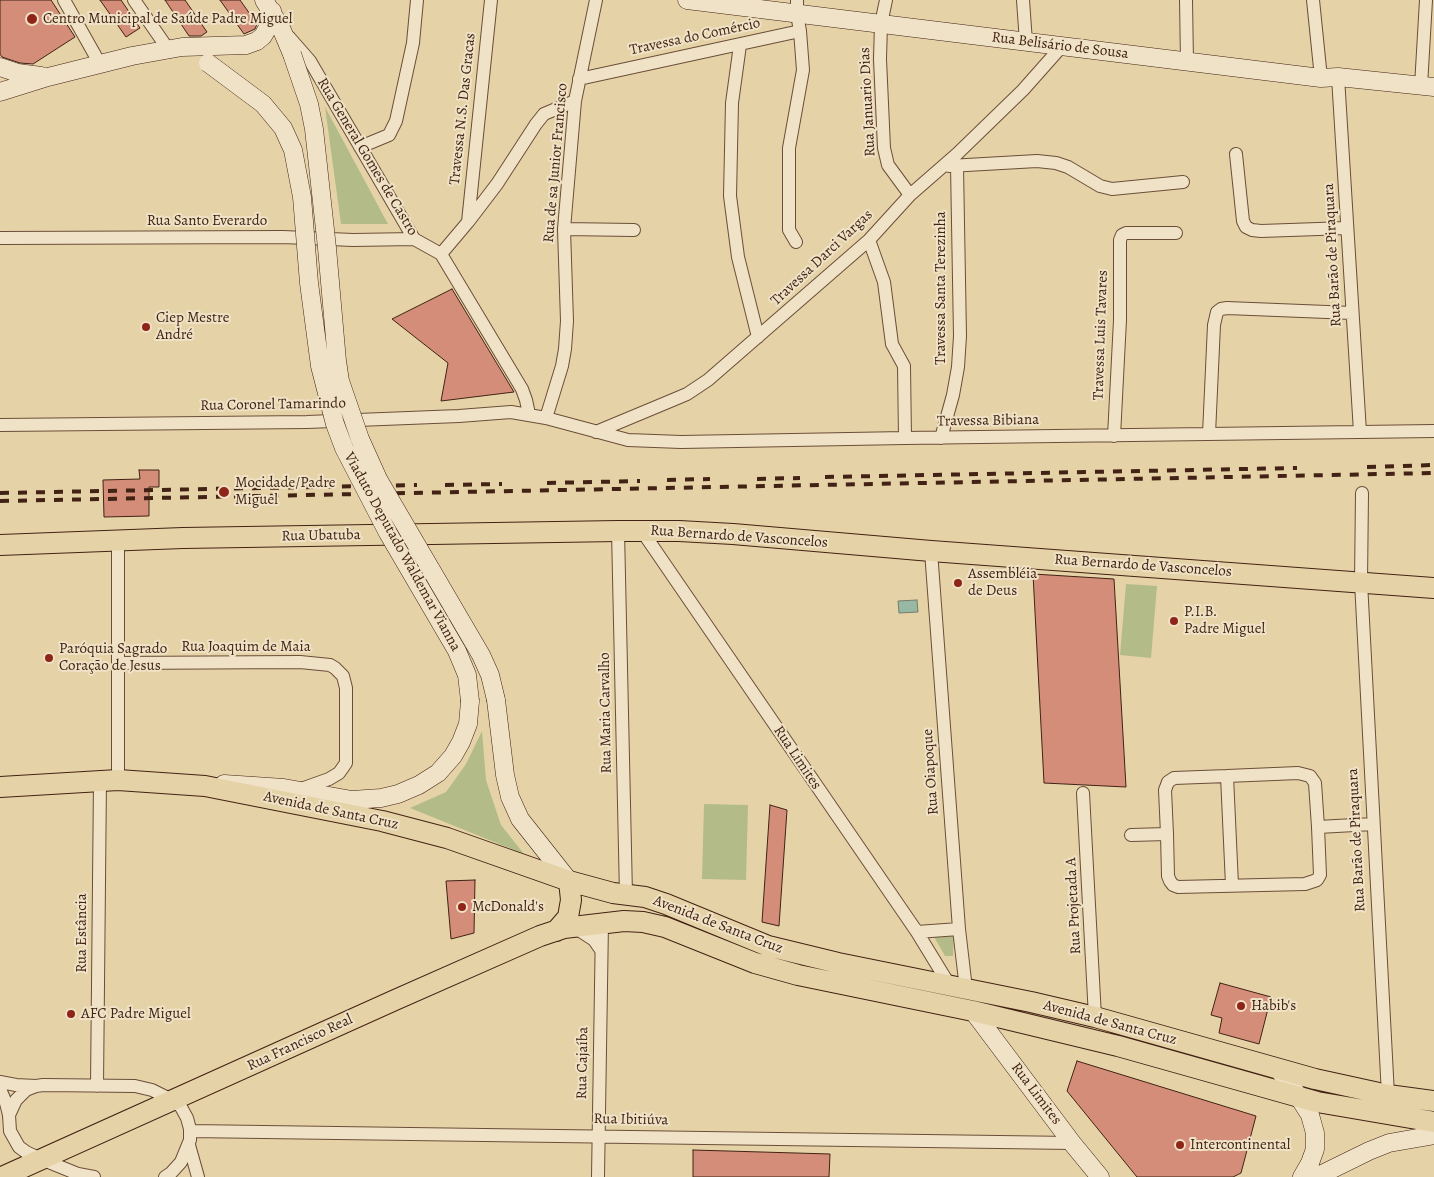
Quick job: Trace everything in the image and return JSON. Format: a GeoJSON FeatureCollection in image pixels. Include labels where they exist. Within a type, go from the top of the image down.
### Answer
{"type":"FeatureCollection","features":[{"type":"Feature","properties":{"kind":"main road","name":"Rua Belisário de Sousa"},"geometry":{"type":"LineString","coordinates":[[687,0],[1187,62],[1428,87]]}},
{"type":"Feature","properties":{"kind":"main road"},"geometry":{"type":"LineString","coordinates":[[0,92],[48,77],[175,48],[246,45],[257,41],[267,29],[268,5]]}},
{"type":"Feature","properties":{"kind":"main road","name":"Rua General Gomes de Castro"},"geometry":{"type":"LineString","coordinates":[[268,5],[281,28]]}},
{"type":"Feature","properties":{"kind":"main road","name":"Viaduto Deputado Waldemar Vianna"},"geometry":{"type":"LineString","coordinates":[[281,28],[309,104],[314,129],[328,248],[340,381],[360,439],[378,479],[481,655],[490,674],[496,700],[505,775],[510,797],[520,819],[569,880]]}},
{"type":"Feature","properties":{"kind":"main road","name":"Viaduto Deputado Waldemar Vianna"},"geometry":{"type":"LineString","coordinates":[[175,48],[208,63],[263,104],[283,128],[293,150],[302,197],[309,283],[320,366],[335,424],[344,448],[388,533],[457,651],[467,675],[470,701],[468,724],[453,756],[438,773],[419,785],[398,794],[365,800],[352,800],[297,790],[248,784],[205,786]]}},
{"type":"Feature","properties":{"kind":"main road"},"geometry":{"type":"LineString","coordinates":[[0,68],[18,73],[48,77]]}},
{"type":"Feature","properties":{"kind":"main road","name":"Rua Bernardo de Vasconcelos"},"geometry":{"type":"LineString","coordinates":[[642,531],[733,534],[931,551],[1434,588]]}},
{"type":"Feature","properties":{"kind":"main road","name":"Rua Ubatuba"},"geometry":{"type":"LineString","coordinates":[[0,545],[219,538],[642,531]]}},
{"type":"Feature","properties":{"kind":"main road","name":"Avenida de Santa Cruz"},"geometry":{"type":"LineString","coordinates":[[0,786],[109,780],[205,786],[353,815],[447,838],[613,893],[645,897],[768,946],[1095,1018],[1315,1079],[1388,1096],[1434,1101]]}},
{"type":"Feature","properties":{"kind":"main road"},"geometry":{"type":"LineString","coordinates":[[565,929],[571,900],[569,880]]}},
{"type":"Feature","properties":{"kind":"main road","name":"Avenida de Santa Cruz"},"geometry":{"type":"LineString","coordinates":[[602,923],[643,922],[665,927],[755,962],[798,975],[973,1011],[1118,1046],[1317,1102],[1434,1122]]}},
{"type":"Feature","properties":{"kind":"main road","name":"Rua Francisco Real"},"geometry":{"type":"LineString","coordinates":[[10,1176],[41,1159],[174,1101],[395,1000],[565,929],[602,923]]}},
{"type":"Feature","properties":{"kind":"main road","name":"Rua Limites"},"geometry":{"type":"LineString","coordinates":[[973,1011],[1072,1143],[1100,1177]]}},
{"type":"Feature","properties":{"kind":"main road"},"geometry":{"type":"LineString","coordinates":[[1278,1068],[1310,1115],[1315,1133],[1315,1149],[1302,1177]]}},
{"type":"Feature","properties":{"kind":"main road"},"geometry":{"type":"LineString","coordinates":[[1316,1177],[1389,1143],[1434,1135]]}},
{"type":"Feature","properties":{"kind":"street"},"geometry":{"type":"LineString","coordinates":[[64,0],[100,64]]}},
{"type":"Feature","properties":{"kind":"street"},"geometry":{"type":"LineString","coordinates":[[134,0],[175,48]]}},
{"type":"Feature","properties":{"kind":"street"},"geometry":{"type":"LineString","coordinates":[[360,147],[389,135],[396,121],[413,43],[416,0]]}},
{"type":"Feature","properties":{"kind":"street","name":"Travessa N.S. Das Gracas"},"geometry":{"type":"LineString","coordinates":[[468,222],[491,0]]}},
{"type":"Feature","properties":{"kind":"street","name":"Rua de sa Junior Francisco"},"geometry":{"type":"LineString","coordinates":[[546,418],[562,366],[565,349],[567,321],[564,229],[575,100],[596,0]]}},
{"type":"Feature","properties":{"kind":"street","name":"Rua Januario Dias"},"geometry":{"type":"LineString","coordinates":[[886,0],[881,24],[880,98],[884,148],[888,165],[910,195]]}},
{"type":"Feature","properties":{"kind":"street"},"geometry":{"type":"LineString","coordinates":[[1023,0],[1026,42]]}},
{"type":"Feature","properties":{"kind":"street"},"geometry":{"type":"LineString","coordinates":[[1186,0],[1187,62]]}},
{"type":"Feature","properties":{"kind":"street","name":"Rua Barão de Piraquara"},"geometry":{"type":"LineString","coordinates":[[1313,0],[1330,77],[1347,228],[1360,432]]}},
{"type":"Feature","properties":{"kind":"street"},"geometry":{"type":"LineString","coordinates":[[1426,0],[1428,87]]}},
{"type":"Feature","properties":{"kind":"street"},"geometry":{"type":"LineString","coordinates":[[796,242],[789,230],[789,148],[803,70],[798,15]]}},
{"type":"Feature","properties":{"kind":"street","name":"Travessa do Comércio"},"geometry":{"type":"LineString","coordinates":[[579,79],[740,44],[798,15]]}},
{"type":"Feature","properties":{"kind":"street","name":"Rua General Gomes de Castro"},"geometry":{"type":"LineString","coordinates":[[281,28],[310,61],[414,239],[441,254],[522,389],[529,414]]}},
{"type":"Feature","properties":{"kind":"street"},"geometry":{"type":"LineString","coordinates":[[740,44],[732,103],[730,196],[738,257],[758,337]]}},
{"type":"Feature","properties":{"kind":"street","name":"Travessa Darci Vargas"},"geometry":{"type":"LineString","coordinates":[[596,432],[687,394],[708,380],[869,240],[910,195],[957,154],[1024,90],[1062,46]]}},
{"type":"Feature","properties":{"kind":"street"},"geometry":{"type":"LineString","coordinates":[[441,254],[497,184],[544,114],[575,100]]}},
{"type":"Feature","properties":{"kind":"street"},"geometry":{"type":"LineString","coordinates":[[1236,154],[1243,221],[1246,228],[1261,231],[1347,228]]}},
{"type":"Feature","properties":{"kind":"street"},"geometry":{"type":"LineString","coordinates":[[941,166],[1037,161],[1056,163],[1068,167],[1100,186],[1112,189],[1183,182]]}},
{"type":"Feature","properties":{"kind":"street","name":"Travessa Santa Terezinha"},"geometry":{"type":"LineString","coordinates":[[941,438],[953,395],[959,359],[957,166]]}},
{"type":"Feature","properties":{"kind":"street"},"geometry":{"type":"LineString","coordinates":[[564,229],[634,230]]}},
{"type":"Feature","properties":{"kind":"street","name":"Travessa Luis Tavares"},"geometry":{"type":"LineString","coordinates":[[1114,436],[1120,320],[1119,244],[1122,235],[1126,233],[1176,233]]}},
{"type":"Feature","properties":{"kind":"street","name":"Rua Santo Everardo"},"geometry":{"type":"LineString","coordinates":[[0,238],[283,237],[353,240],[414,239]]}},
{"type":"Feature","properties":{"kind":"street"},"geometry":{"type":"LineString","coordinates":[[869,240],[884,282],[892,344],[904,366],[905,438]]}},
{"type":"Feature","properties":{"kind":"street"},"geometry":{"type":"LineString","coordinates":[[1209,434],[1216,312],[1227,308],[1352,313]]}},
{"type":"Feature","properties":{"kind":"street","name":"Rua Coronel Tamarindo"},"geometry":{"type":"LineString","coordinates":[[0,425],[307,422],[459,416],[495,412],[529,414],[546,418]]}},
{"type":"Feature","properties":{"kind":"street","name":"Travessa Bibiana"},"geometry":{"type":"LineString","coordinates":[[546,418],[628,440],[681,442],[1434,432]]}},
{"type":"Feature","properties":{"kind":"street","name":"Rua Barão de Piraquara"},"geometry":{"type":"LineString","coordinates":[[1362,493],[1360,582],[1388,1096]]}},
{"type":"Feature","properties":{"kind":"street","name":"Rua Maria Carvalho"},"geometry":{"type":"LineString","coordinates":[[618,531],[626,895]]}},
{"type":"Feature","properties":{"kind":"street","name":"Rua Limites"},"geometry":{"type":"LineString","coordinates":[[642,531],[917,932],[958,988]]}},
{"type":"Feature","properties":{"kind":"street","name":"Rua Estância"},"geometry":{"type":"LineString","coordinates":[[97,1086],[109,780],[118,663],[118,541]]}},
{"type":"Feature","properties":{"kind":"street","name":"Rua Oiapoque"},"geometry":{"type":"LineString","coordinates":[[931,551],[958,929],[958,988]]}},
{"type":"Feature","properties":{"kind":"street","name":"Rua Joaquim de Maia"},"geometry":{"type":"LineString","coordinates":[[118,663],[300,662],[330,665],[335,668],[343,676],[346,688],[346,763],[339,773],[330,779],[297,790]]}},
{"type":"Feature","properties":{"kind":"street"},"geometry":{"type":"LineString","coordinates":[[1298,773],[1310,776],[1315,783],[1318,827],[1320,870],[1317,880],[1305,884],[1178,887],[1173,885],[1168,876],[1165,790],[1168,782],[1174,778],[1227,776],[1298,773]]}},
{"type":"Feature","properties":{"kind":"street"},"geometry":{"type":"LineString","coordinates":[[1227,776],[1232,885]]}},
{"type":"Feature","properties":{"kind":"street","name":"Rua Projetada A"},"geometry":{"type":"LineString","coordinates":[[1084,793],[1095,1018]]}},
{"type":"Feature","properties":{"kind":"street"},"geometry":{"type":"LineString","coordinates":[[1318,827],[1373,824]]}},
{"type":"Feature","properties":{"kind":"street"},"geometry":{"type":"LineString","coordinates":[[1131,835],[1167,834]]}},
{"type":"Feature","properties":{"kind":"street","name":"Rua Cajaíba"},"geometry":{"type":"LineString","coordinates":[[598,1177],[602,923]]}},
{"type":"Feature","properties":{"kind":"street"},"geometry":{"type":"LineString","coordinates":[[565,929],[594,940],[601,950]]}},
{"type":"Feature","properties":{"kind":"street"},"geometry":{"type":"LineString","coordinates":[[917,932],[958,929]]}},
{"type":"Feature","properties":{"kind":"street"},"geometry":{"type":"LineString","coordinates":[[0,1082],[36,1086],[135,1086],[152,1090],[174,1101],[185,1112],[190,1131],[189,1146],[198,1177]]}},
{"type":"Feature","properties":{"kind":"street"},"geometry":{"type":"LineString","coordinates":[[9,1115],[21,1095],[36,1086]]}},
{"type":"Feature","properties":{"kind":"street"},"geometry":{"type":"LineString","coordinates":[[0,1089],[9,1115],[10,1131],[14,1140],[26,1152],[78,1174],[94,1177]]}},
{"type":"Feature","properties":{"kind":"street","name":"Rua Ibitiúva"},"geometry":{"type":"LineString","coordinates":[[190,1131],[1072,1143]]}},
{"type":"Feature","properties":{"kind":"street"},"geometry":{"type":"LineString","coordinates":[[165,1177],[172,1173],[181,1162],[189,1146]]}},
{"type":"Feature","properties":{"kind":"shaded area"},"geometry":{"type":"Polygon","coordinates":[[[325,107],[388,224],[341,224],[325,107]]]}},
{"type":"Feature","properties":{"kind":"shaded area"},"geometry":{"type":"Polygon","coordinates":[[[1126,584],[1157,586],[1151,658],[1120,655],[1126,584]]]}},
{"type":"Feature","properties":{"kind":"shaded area"},"geometry":{"type":"Polygon","coordinates":[[[917,600],[918,612],[899,613],[898,601],[917,600]]]}},
{"type":"Feature","properties":{"kind":"shaded area"},"geometry":{"type":"Polygon","coordinates":[[[482,731],[486,780],[501,825],[524,854],[410,808],[446,792],[466,764],[482,731]]]}},
{"type":"Feature","properties":{"kind":"shaded area"},"geometry":{"type":"Polygon","coordinates":[[[704,804],[748,805],[746,880],[702,879],[704,804]]]}},
{"type":"Feature","properties":{"kind":"shaded area"},"geometry":{"type":"Polygon","coordinates":[[[954,933],[953,956],[945,956],[933,935],[954,933]]]}},
{"type":"Feature","properties":{"kind":"building","name":"Centro Municipal de Saúde Padre Miguel"},"geometry":{"type":"Polygon","coordinates":[[[0,0],[51,0],[75,37],[33,64],[20,63],[2,57],[0,54],[0,0]]]}},
{"type":"Feature","properties":{"kind":"building"},"geometry":{"type":"Polygon","coordinates":[[[100,0],[121,0],[140,28],[126,37],[100,0]]]}},
{"type":"Feature","properties":{"kind":"building"},"geometry":{"type":"Polygon","coordinates":[[[165,0],[185,0],[207,32],[201,36],[189,36],[165,0]]]}},
{"type":"Feature","properties":{"kind":"building"},"geometry":{"type":"Polygon","coordinates":[[[220,0],[240,0],[257,24],[255,29],[244,34],[220,0]]]}},
{"type":"Feature","properties":{"kind":"building"},"geometry":{"type":"Polygon","coordinates":[[[452,289],[514,392],[441,401],[448,363],[392,319],[452,289]]]}},
{"type":"Feature","properties":{"kind":"building"},"geometry":{"type":"Polygon","coordinates":[[[139,470],[159,470],[159,487],[149,487],[149,516],[104,517],[103,480],[140,479],[139,470]]]}},
{"type":"Feature","properties":{"kind":"building"},"geometry":{"type":"Polygon","coordinates":[[[1033,574],[1114,579],[1126,787],[1044,783],[1033,574]]]}},
{"type":"Feature","properties":{"kind":"building"},"geometry":{"type":"Polygon","coordinates":[[[770,805],[787,810],[779,926],[762,922],[770,805]]]}},
{"type":"Feature","properties":{"kind":"building","name":"McDonald's"},"geometry":{"type":"Polygon","coordinates":[[[475,880],[474,933],[451,939],[446,881],[475,880]]]}},
{"type":"Feature","properties":{"kind":"building","name":"Habib's"},"geometry":{"type":"Polygon","coordinates":[[[1220,983],[1271,997],[1259,1044],[1219,1033],[1222,1018],[1211,1015],[1220,983]]]}},
{"type":"Feature","properties":{"kind":"building","name":"Intercontinental"},"geometry":{"type":"Polygon","coordinates":[[[1077,1061],[1256,1116],[1241,1173],[1233,1177],[1137,1177],[1067,1091],[1077,1061]]]}},
{"type":"Feature","properties":{"kind":"building"},"geometry":{"type":"Polygon","coordinates":[[[693,1150],[830,1154],[829,1177],[693,1177],[693,1150]]]}},
{"type":"Feature","properties":{"kind":"railway"},"geometry":{"type":"LineString","coordinates":[[1367,467],[1434,465]]}},
{"type":"Feature","properties":{"kind":"railway"},"geometry":{"type":"LineString","coordinates":[[825,477],[1297,468]]}},
{"type":"Feature","properties":{"kind":"railway"},"geometry":{"type":"LineString","coordinates":[[0,501],[1434,473]]}},
{"type":"Feature","properties":{"kind":"railway"},"geometry":{"type":"LineString","coordinates":[[757,479],[800,478]]}},
{"type":"Feature","properties":{"kind":"railway"},"geometry":{"type":"LineString","coordinates":[[667,480],[710,479]]}},
{"type":"Feature","properties":{"kind":"railway"},"geometry":{"type":"LineString","coordinates":[[547,483],[640,481]]}},
{"type":"Feature","properties":{"kind":"railway"},"geometry":{"type":"LineString","coordinates":[[445,485],[502,484]]}},
{"type":"Feature","properties":{"kind":"railway"},"geometry":{"type":"LineString","coordinates":[[0,493],[417,485]]}},
{"type":"Feature","properties":{"kind":"place","name":"Centro Municipal de Saúde Padre Miguel"},"geometry":{"type":"Point","coordinates":[32,19]}},
{"type":"Feature","properties":{"kind":"place","name":"Ciep Mestre André"},"geometry":{"type":"Point","coordinates":[146,327]}},
{"type":"Feature","properties":{"kind":"place","name":"Mocidade/Padre Miguel"},"geometry":{"type":"Point","coordinates":[224,492]}},
{"type":"Feature","properties":{"kind":"place","name":"Assembléia de Deus"},"geometry":{"type":"Point","coordinates":[958,583]}},
{"type":"Feature","properties":{"kind":"place","name":"P.I.B. Padre Miguel"},"geometry":{"type":"Point","coordinates":[1174,621]}},
{"type":"Feature","properties":{"kind":"place","name":"Paróquia Sagrado Coração de Jesus"},"geometry":{"type":"Point","coordinates":[49,658]}},
{"type":"Feature","properties":{"kind":"place","name":"McDonald's"},"geometry":{"type":"Point","coordinates":[462,907]}},
{"type":"Feature","properties":{"kind":"place","name":"Habib's"},"geometry":{"type":"Point","coordinates":[1241,1006]}},
{"type":"Feature","properties":{"kind":"place","name":"AFC Padre Miguel"},"geometry":{"type":"Point","coordinates":[71,1014]}},
{"type":"Feature","properties":{"kind":"place","name":"Intercontinental"},"geometry":{"type":"Point","coordinates":[1180,1145]}}]}
